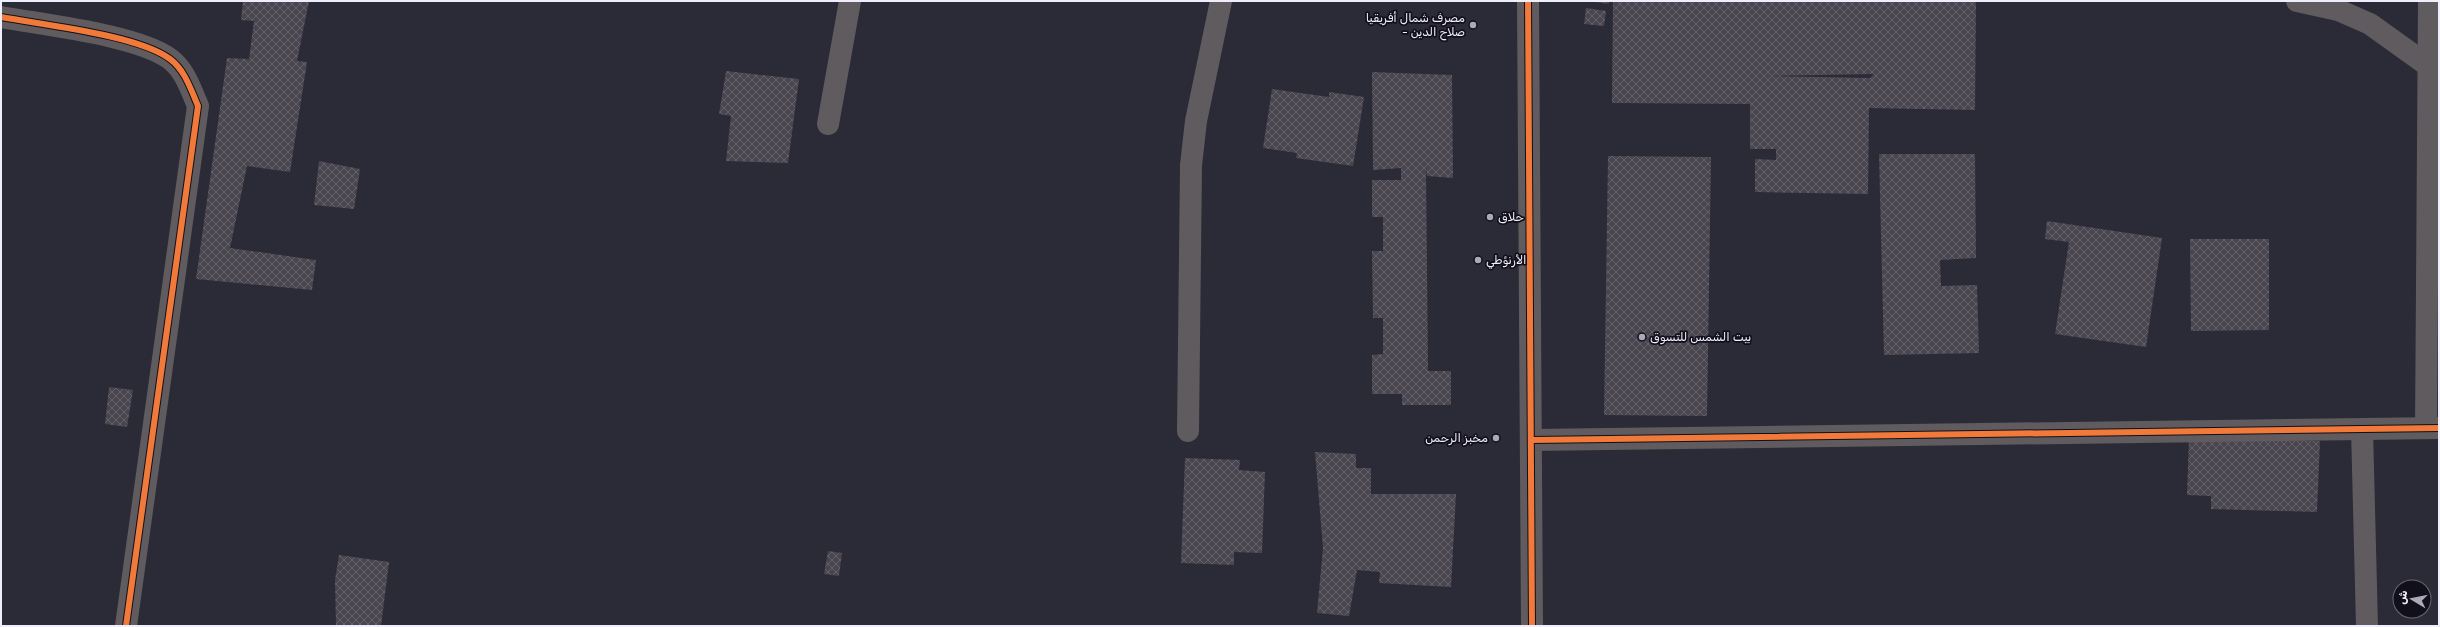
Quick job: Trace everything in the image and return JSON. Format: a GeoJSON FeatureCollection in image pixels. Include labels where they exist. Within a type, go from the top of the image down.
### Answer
{"type":"FeatureCollection","features":[{"type":"Feature","properties":{"kind":"street"},"geometry":{"type":"LineString","coordinates":[[828,124],[850,1]]}},
{"type":"Feature","properties":{"kind":"street"},"geometry":{"type":"LineString","coordinates":[[1188,431],[1191,164],[1196,121],[1220,1]]}},
{"type":"Feature","properties":{"kind":"street"},"geometry":{"type":"LineString","coordinates":[[1528,1],[1532,626]]}},
{"type":"Feature","properties":{"kind":"street"},"geometry":{"type":"LineString","coordinates":[[2297,1],[2338,10],[2370,24],[2430,67]]}},
{"type":"Feature","properties":{"kind":"street"},"geometry":{"type":"LineString","coordinates":[[1532,440],[2433,428],[2429,1]]}},
{"type":"Feature","properties":{"kind":"street"},"geometry":{"type":"LineString","coordinates":[[1,17],[148,46],[171,60],[186,77],[198,106],[126,626]]}},
{"type":"Feature","properties":{"kind":"street"},"geometry":{"type":"LineString","coordinates":[[2362,429],[2366,626]]}},
{"type":"Feature","properties":{"kind":"building"},"geometry":{"type":"Polygon","coordinates":[[[243,1],[309,1],[297,61],[307,62],[290,172],[247,166],[230,248],[316,260],[312,290],[196,279],[227,58],[249,59],[254,21],[241,20],[243,1]]]}},
{"type":"Feature","properties":{"kind":"building"},"geometry":{"type":"Polygon","coordinates":[[[1588,1],[1609,1],[1609,4],[1588,1]]]}},
{"type":"Feature","properties":{"kind":"building"},"geometry":{"type":"Polygon","coordinates":[[[1613,1],[1976,1],[1975,110],[1869,108],[1868,194],[1755,192],[1755,159],[1776,160],[1776,149],[1750,149],[1750,104],[1612,103],[1613,1]],[[1874,74],[1767,76],[1870,78],[1874,74]]]}},
{"type":"Feature","properties":{"kind":"building"},"geometry":{"type":"Polygon","coordinates":[[[1586,8],[1606,11],[1604,26],[1584,24],[1586,8]]]}},
{"type":"Feature","properties":{"kind":"building"},"geometry":{"type":"Polygon","coordinates":[[[726,71],[799,79],[788,163],[726,161],[731,116],[719,114],[726,71]]]}},
{"type":"Feature","properties":{"kind":"building"},"geometry":{"type":"Polygon","coordinates":[[[1372,72],[1452,75],[1453,178],[1427,176],[1426,168],[1428,371],[1451,371],[1451,405],[1402,405],[1402,394],[1372,394],[1372,355],[1383,354],[1383,318],[1373,318],[1372,251],[1383,251],[1383,217],[1372,217],[1372,180],[1401,180],[1401,168],[1373,170],[1372,72]]]}},
{"type":"Feature","properties":{"kind":"building"},"geometry":{"type":"Polygon","coordinates":[[[1272,89],[1329,97],[1329,92],[1364,97],[1353,166],[1296,158],[1297,153],[1263,148],[1272,89]]]}},
{"type":"Feature","properties":{"kind":"building"},"geometry":{"type":"Polygon","coordinates":[[[1879,154],[1975,154],[1976,258],[1940,260],[1941,286],[1977,285],[1979,353],[1884,355],[1879,154]]]}},
{"type":"Feature","properties":{"kind":"building"},"geometry":{"type":"Polygon","coordinates":[[[1608,156],[1711,157],[1707,416],[1604,415],[1608,156]]]}},
{"type":"Feature","properties":{"kind":"building"},"geometry":{"type":"Polygon","coordinates":[[[319,161],[360,169],[354,209],[314,205],[319,161]]]}},
{"type":"Feature","properties":{"kind":"building"},"geometry":{"type":"Polygon","coordinates":[[[2047,221],[2162,238],[2146,347],[2055,334],[2069,242],[2045,239],[2047,221]]]}},
{"type":"Feature","properties":{"kind":"building"},"geometry":{"type":"Polygon","coordinates":[[[2190,239],[2269,239],[2269,330],[2191,331],[2190,239]]]}},
{"type":"Feature","properties":{"kind":"building"},"geometry":{"type":"Polygon","coordinates":[[[109,387],[133,390],[127,427],[105,424],[109,387]]]}},
{"type":"Feature","properties":{"kind":"building"},"geometry":{"type":"Polygon","coordinates":[[[2189,437],[2320,441],[2317,512],[2211,509],[2211,496],[2187,495],[2189,437]]]}},
{"type":"Feature","properties":{"kind":"building"},"geometry":{"type":"Polygon","coordinates":[[[1315,452],[1356,454],[1356,468],[1371,468],[1371,494],[1456,494],[1451,587],[1379,583],[1380,572],[1357,570],[1349,616],[1317,613],[1323,548],[1315,452]]]}},
{"type":"Feature","properties":{"kind":"building"},"geometry":{"type":"Polygon","coordinates":[[[1185,458],[1240,460],[1239,470],[1265,472],[1262,553],[1234,552],[1234,565],[1181,563],[1185,458]]]}},
{"type":"Feature","properties":{"kind":"building"},"geometry":{"type":"Polygon","coordinates":[[[828,551],[842,553],[839,576],[824,574],[828,551]]]}},
{"type":"Feature","properties":{"kind":"building"},"geometry":{"type":"Polygon","coordinates":[[[339,555],[389,562],[381,626],[336,626],[335,580],[339,555]]]}},
{"type":"Feature","properties":{"kind":"cycle path"},"geometry":{"type":"LineString","coordinates":[[1528,1],[1532,626]]}},
{"type":"Feature","properties":{"kind":"cycle path"},"geometry":{"type":"LineString","coordinates":[[1,17],[65,27],[114,37],[136,43],[155,51],[170,59],[184,74],[198,106],[126,626]]}},
{"type":"Feature","properties":{"kind":"cycle path"},"geometry":{"type":"LineString","coordinates":[[1532,440],[2439,428]]}},
{"type":"Feature","properties":{"kind":"place","name":"مصرف شمال أفريقيا - صلاح الدين"},"geometry":{"type":"Point","coordinates":[1473,25]}},
{"type":"Feature","properties":{"kind":"place","name":"حلاق"},"geometry":{"type":"Point","coordinates":[1490,217]}},
{"type":"Feature","properties":{"kind":"place","name":"الأرنؤطي"},"geometry":{"type":"Point","coordinates":[1478,260]}},
{"type":"Feature","properties":{"kind":"place","name":"بيت الشمس للتسوق"},"geometry":{"type":"Point","coordinates":[1642,337]}},
{"type":"Feature","properties":{"kind":"place","name":"مخبز الرحمن"},"geometry":{"type":"Point","coordinates":[1496,438]}}]}
